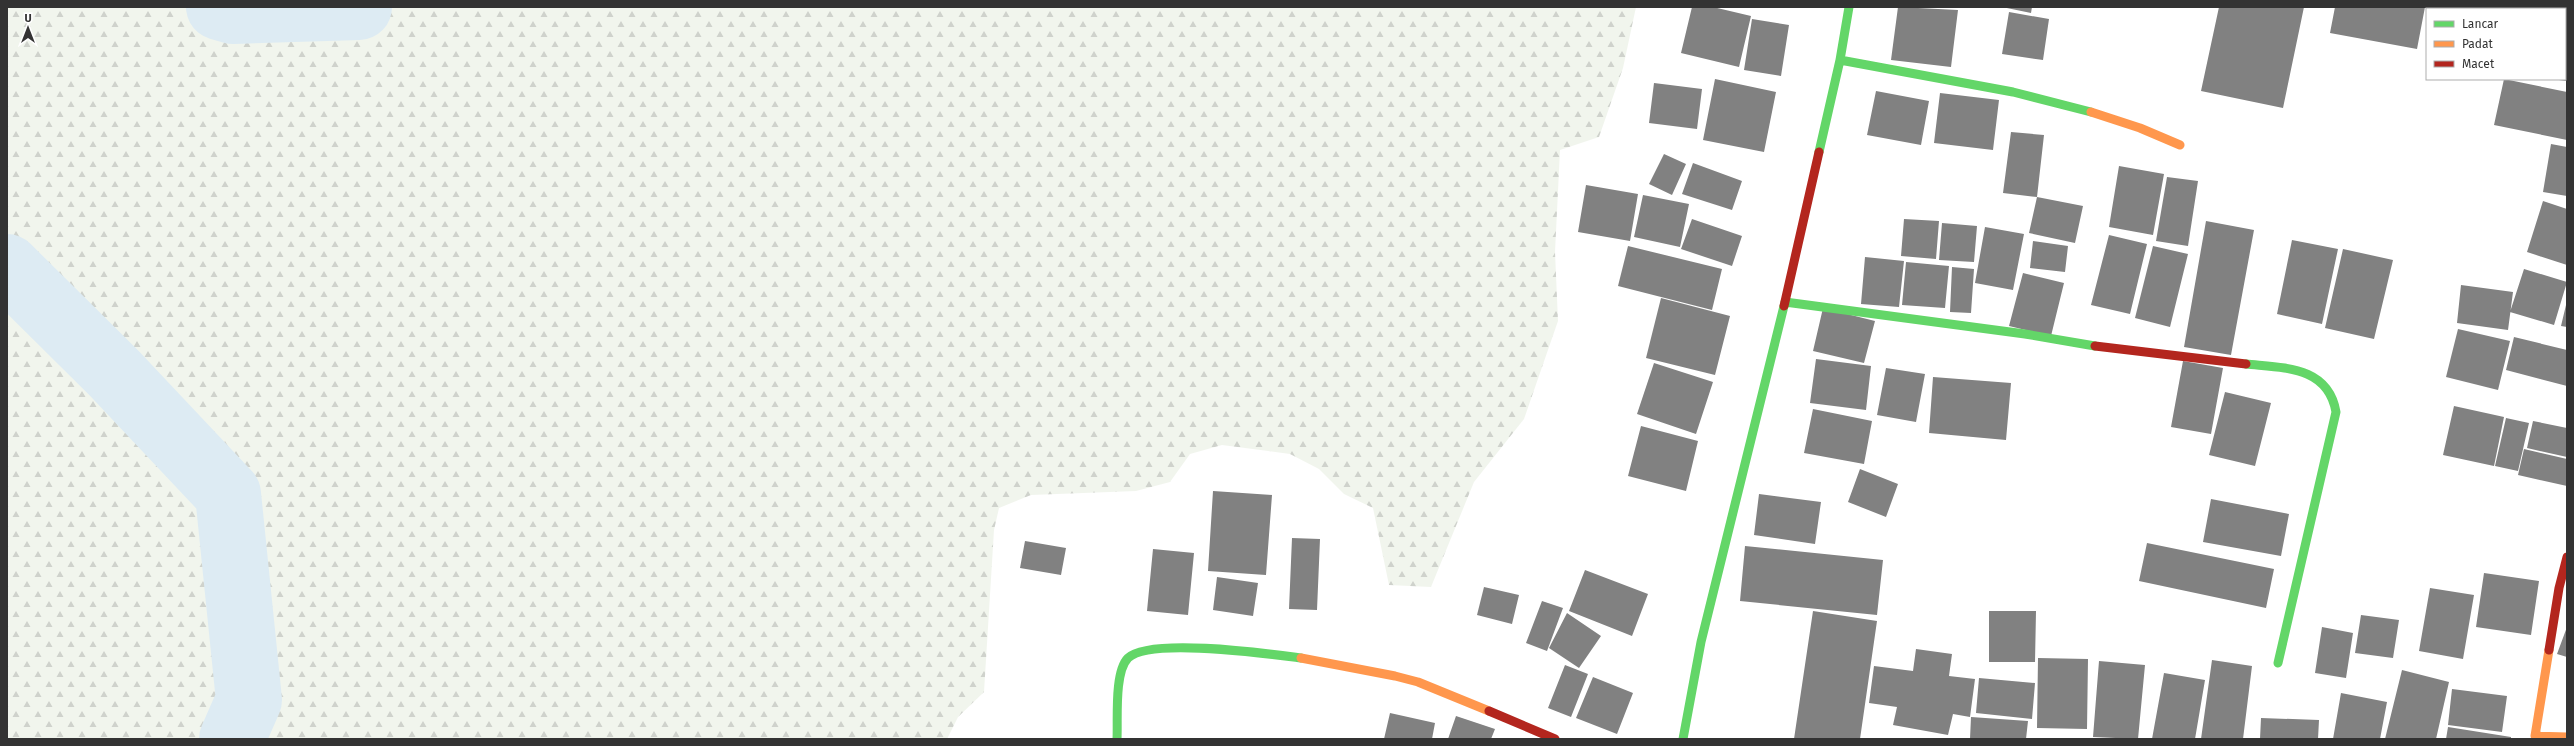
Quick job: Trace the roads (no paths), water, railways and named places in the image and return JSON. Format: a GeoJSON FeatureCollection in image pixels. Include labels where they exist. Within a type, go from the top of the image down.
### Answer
{"type":"FeatureCollection","features":[{"type":"Feature","properties":{"kind":"street"},"geometry":{"type":"LineString","coordinates":[[1683,739],[1701,642],[1785,302],[1840,60],[1849,7]]}},
{"type":"Feature","properties":{"kind":"street"},"geometry":{"type":"LineString","coordinates":[[1840,60],[2085,108],[2148,130],[2180,145]]}},
{"type":"Feature","properties":{"kind":"street"},"geometry":{"type":"LineString","coordinates":[[1785,302],[2025,334],[2101,347],[2282,368],[2310,374],[2324,382],[2335,397],[2336,412],[2278,664]]}},
{"type":"Feature","properties":{"kind":"street"},"geometry":{"type":"LineString","coordinates":[[2567,557],[2559,588],[2535,736],[2567,737]]}},
{"type":"Feature","properties":{"kind":"street"},"geometry":{"type":"LineString","coordinates":[[1117,739],[1121,669],[1128,657],[1141,651],[1186,648],[1301,657],[1417,682],[1555,739]]}},
{"type":"Feature","properties":{"kind":"waterway"},"geometry":{"type":"LineString","coordinates":[[219,7],[233,11],[359,7]]}},
{"type":"Feature","properties":{"kind":"waterway"},"geometry":{"type":"LineString","coordinates":[[7,267],[114,373],[228,494],[249,700],[232,739]]}}]}
